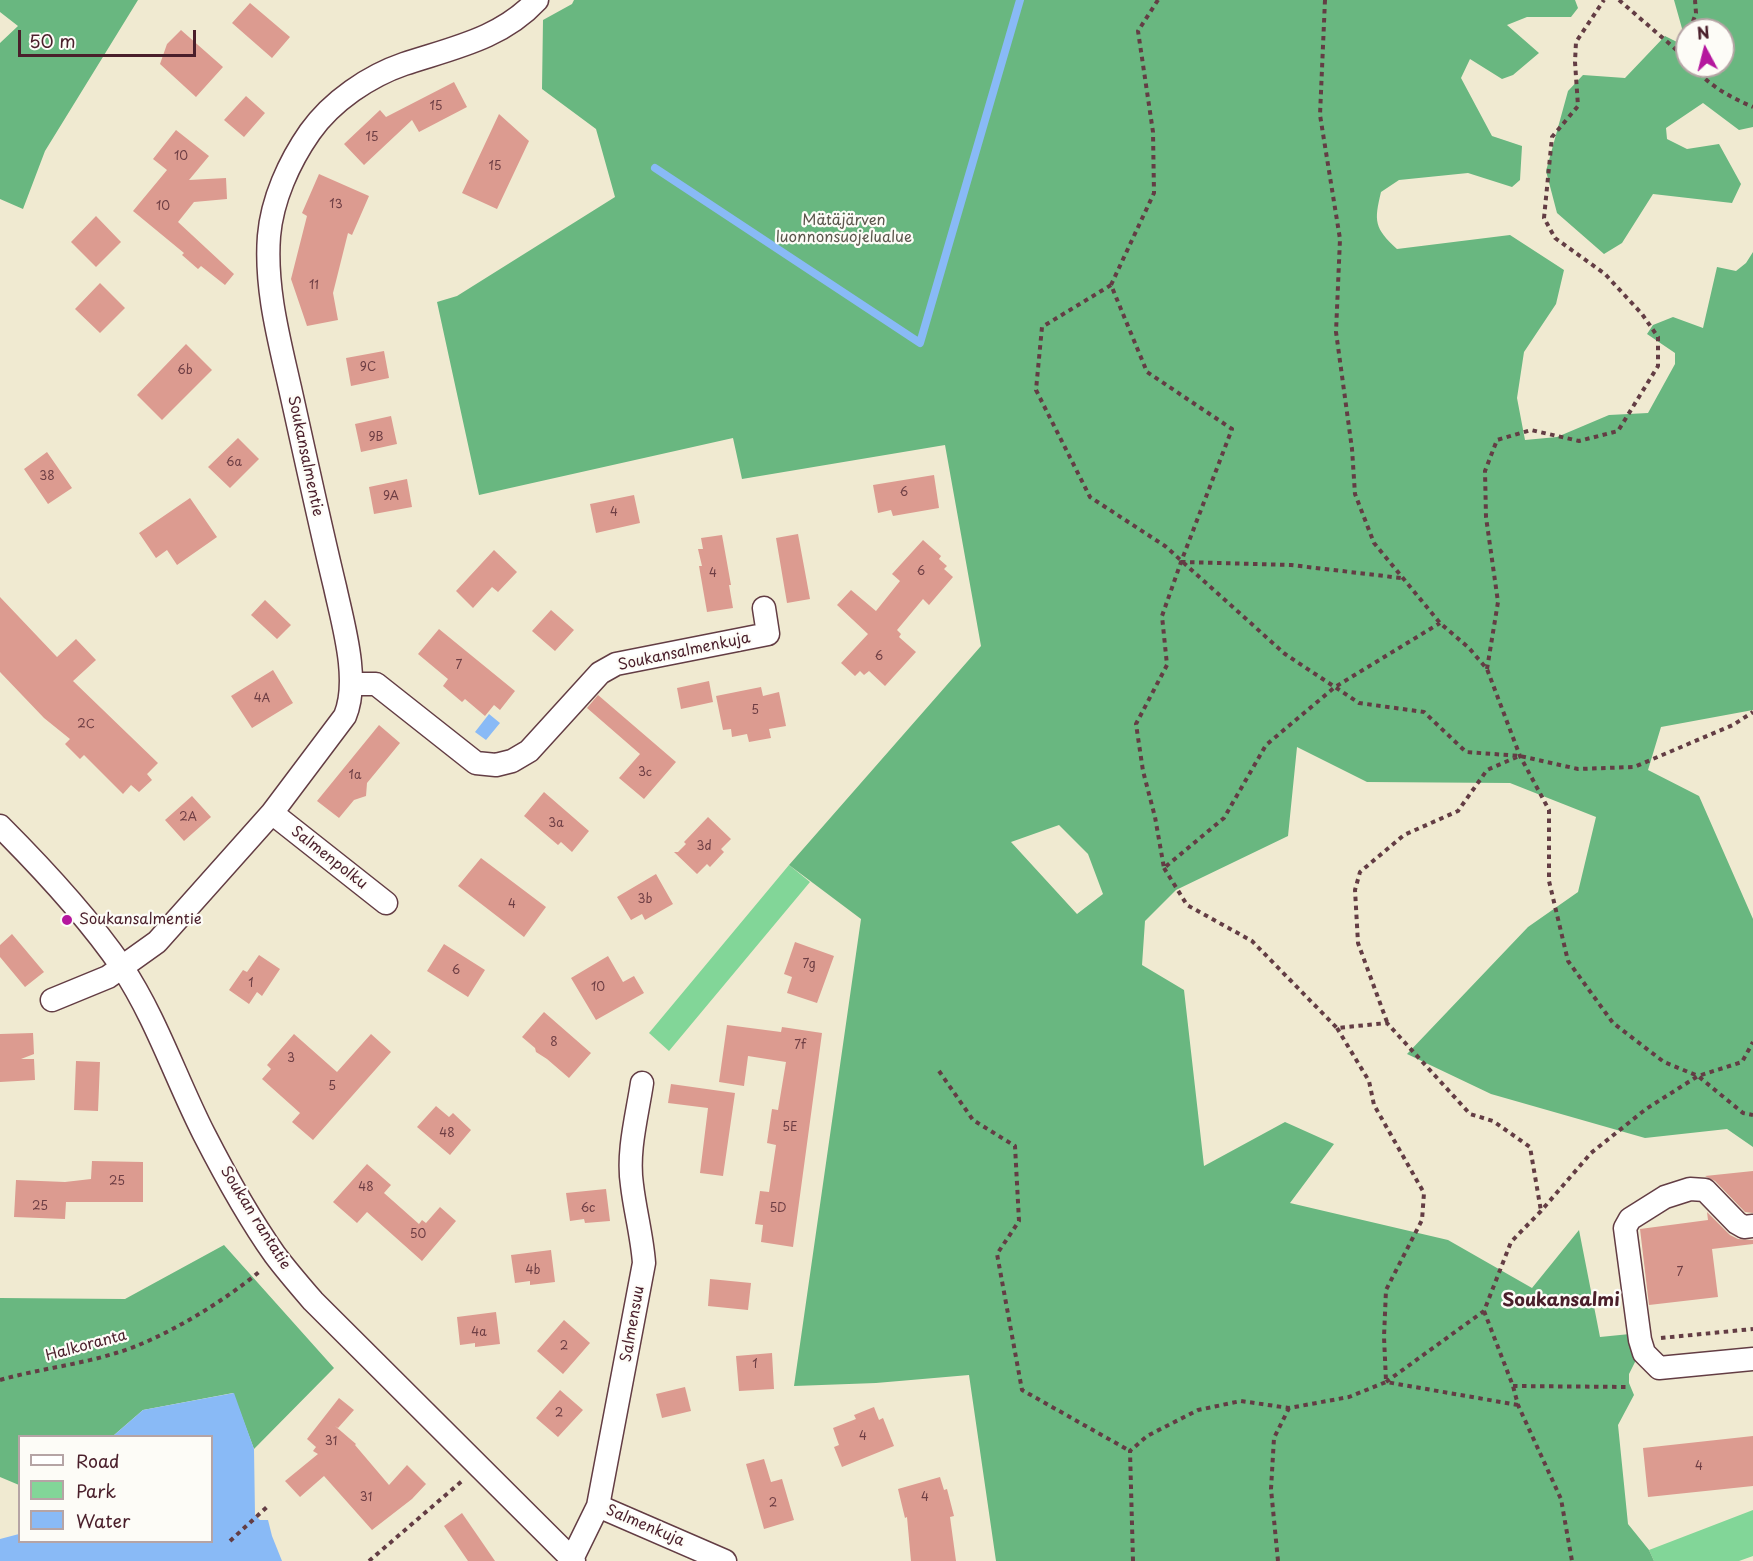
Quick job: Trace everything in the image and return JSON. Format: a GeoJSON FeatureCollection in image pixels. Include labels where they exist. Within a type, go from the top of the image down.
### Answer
{"type":"FeatureCollection","features":[{"type":"Feature","properties":{"kind":"street","name":"Soukansalmentie"},"geometry":{"type":"LineString","coordinates":[[52,1000],[108,977],[157,942],[272,813],[345,716],[350,704],[349,658],[344,627],[272,298],[268,261],[269,234],[274,208],[281,186],[295,157],[311,131],[354,90],[378,75],[404,64],[475,42],[512,22],[537,0]]}},
{"type":"Feature","properties":{"kind":"street","name":"Soukansalmenkuja"},"geometry":{"type":"LineString","coordinates":[[351,684],[375,684],[476,763],[496,765],[512,761],[528,751],[600,674],[616,664],[768,634],[764,608]]}},
{"type":"Feature","properties":{"kind":"street","name":"Salmenpolku"},"geometry":{"type":"LineString","coordinates":[[272,813],[386,903]]}},
{"type":"Feature","properties":{"kind":"street","name":"Soukan rantatie"},"geometry":{"type":"LineString","coordinates":[[0,826],[31,857],[123,968],[147,1012],[204,1133],[243,1205],[276,1256],[313,1301],[573,1560]]}},
{"type":"Feature","properties":{"kind":"street","name":"Salmensuu"},"geometry":{"type":"LineString","coordinates":[[573,1560],[598,1506],[644,1263],[642,1237],[631,1184],[631,1158],[642,1083]]}},
{"type":"Feature","properties":{"kind":"street"},"geometry":{"type":"LineString","coordinates":[[1753,1226],[1744,1227],[1737,1223],[1705,1190],[1690,1189],[1665,1197],[1630,1219],[1626,1228],[1640,1340],[1644,1353],[1659,1368],[1753,1359]]}},
{"type":"Feature","properties":{"kind":"street","name":"Salmenkuja"},"geometry":{"type":"LineString","coordinates":[[598,1506],[725,1561]]}},
{"type":"Feature","properties":{"kind":"path"},"geometry":{"type":"LineString","coordinates":[[1158,0],[1138,31],[1153,132],[1154,193],[1112,285],[1042,327],[1036,390],[1090,497],[1165,546],[1286,654],[1359,703],[1424,712],[1466,752],[1520,756],[1578,769],[1634,767],[1734,725],[1753,712]]}},
{"type":"Feature","properties":{"kind":"path"},"geometry":{"type":"LineString","coordinates":[[1325,0],[1320,115],[1340,239],[1336,332],[1352,449],[1355,494],[1374,543],[1440,623],[1487,669],[1520,756],[1549,810],[1549,881],[1568,960],[1613,1023],[1664,1062],[1698,1076],[1743,1113],[1753,1115]]}},
{"type":"Feature","properties":{"kind":"path"},"geometry":{"type":"LineString","coordinates":[[1487,669],[1498,602],[1486,517],[1485,471],[1497,440],[1531,430],[1579,441],[1618,430],[1658,366],[1658,337],[1642,314],[1605,274],[1555,238],[1544,218],[1552,137],[1578,106],[1576,42],[1605,0]]}},
{"type":"Feature","properties":{"kind":"path"},"geometry":{"type":"LineString","coordinates":[[1619,0],[1675,46]]}},
{"type":"Feature","properties":{"kind":"path"},"geometry":{"type":"LineString","coordinates":[[1694,18],[1695,0]]}},
{"type":"Feature","properties":{"kind":"path"},"geometry":{"type":"LineString","coordinates":[[1703,78],[1729,96],[1753,107]]}},
{"type":"Feature","properties":{"kind":"path"},"geometry":{"type":"LineString","coordinates":[[1112,285],[1147,372],[1232,429],[1162,616],[1167,665],[1136,724],[1143,771],[1155,817],[1164,868],[1187,904],[1252,940],[1337,1028],[1369,1081],[1374,1106],[1425,1193],[1422,1220],[1386,1290],[1384,1337],[1386,1382]]}},
{"type":"Feature","properties":{"kind":"path"},"geometry":{"type":"LineString","coordinates":[[1181,562],[1291,565],[1401,578]]}},
{"type":"Feature","properties":{"kind":"path"},"geometry":{"type":"LineString","coordinates":[[1164,868],[1224,818],[1266,745],[1335,687],[1440,623]]}},
{"type":"Feature","properties":{"kind":"path"},"geometry":{"type":"LineString","coordinates":[[1520,756],[1487,770],[1458,811],[1404,835],[1360,872],[1355,890],[1358,943],[1387,1023],[1470,1114],[1493,1121],[1530,1147],[1541,1211]]}},
{"type":"Feature","properties":{"kind":"path"},"geometry":{"type":"LineString","coordinates":[[1337,1028],[1387,1023]]}},
{"type":"Feature","properties":{"kind":"path"},"geometry":{"type":"LineString","coordinates":[[1130,1451],[1147,1436],[1198,1410],[1241,1401],[1289,1407],[1349,1396],[1386,1382],[1484,1311],[1511,1242],[1591,1153],[1646,1109],[1698,1076],[1742,1062],[1753,1042]]}},
{"type":"Feature","properties":{"kind":"path"},"geometry":{"type":"LineString","coordinates":[[939,1071],[973,1120],[1015,1146],[1019,1221],[997,1254],[1022,1390],[1130,1451]]}},
{"type":"Feature","properties":{"kind":"path","name":"Halkoranta"},"geometry":{"type":"LineString","coordinates":[[0,1380],[117,1353],[154,1338],[219,1300],[265,1268]]}},
{"type":"Feature","properties":{"kind":"path"},"geometry":{"type":"LineString","coordinates":[[1484,1311],[1518,1405],[1561,1499],[1572,1561]]}},
{"type":"Feature","properties":{"kind":"path"},"geometry":{"type":"LineString","coordinates":[[1640,1340],[1753,1329]]}},
{"type":"Feature","properties":{"kind":"path"},"geometry":{"type":"LineString","coordinates":[[1386,1382],[1518,1405]]}},
{"type":"Feature","properties":{"kind":"path"},"geometry":{"type":"LineString","coordinates":[[1512,1386],[1630,1387]]}},
{"type":"Feature","properties":{"kind":"path"},"geometry":{"type":"LineString","coordinates":[[1278,1561],[1270,1489],[1274,1438],[1289,1407]]}},
{"type":"Feature","properties":{"kind":"path"},"geometry":{"type":"LineString","coordinates":[[1130,1451],[1133,1561]]}},
{"type":"Feature","properties":{"kind":"path"},"geometry":{"type":"LineString","coordinates":[[369,1561],[464,1478]]}},
{"type":"Feature","properties":{"kind":"path"},"geometry":{"type":"LineString","coordinates":[[230,1541],[268,1506]]}},
{"type":"Feature","properties":{"kind":"green space"},"geometry":{"type":"Polygon","coordinates":[[[0,0],[138,0],[45,151],[23,209],[0,199],[0,43],[18,26],[0,12],[0,0]]]}},
{"type":"Feature","properties":{"kind":"green space","name":"Mätäjärven luonnonsuojelualue"},"geometry":{"type":"Polygon","coordinates":[[[574,0],[1575,0],[1578,8],[1571,17],[1527,17],[1507,25],[1539,53],[1513,75],[1502,79],[1470,59],[1461,78],[1492,136],[1522,146],[1520,180],[1512,187],[1468,173],[1399,180],[1381,192],[1377,210],[1380,229],[1397,249],[1510,235],[1564,270],[1556,304],[1524,352],[1517,398],[1525,440],[1557,437],[1609,415],[1648,413],[1675,364],[1675,353],[1647,334],[1653,325],[1673,317],[1703,328],[1717,267],[1736,271],[1746,263],[1753,252],[1753,710],[1661,727],[1648,770],[1699,796],[1753,919],[1753,1147],[1727,1129],[1645,1138],[1491,1094],[1407,1054],[1528,927],[1578,892],[1596,817],[1510,783],[1367,782],[1297,747],[1288,836],[1176,890],[1145,921],[1142,965],[1184,990],[1204,1166],[1285,1122],[1334,1144],[1290,1203],[1448,1240],[1532,1288],[1579,1230],[1600,1337],[1630,1334],[1636,1360],[1629,1374],[1629,1383],[1634,1395],[1618,1425],[1628,1524],[1649,1550],[1654,1561],[996,1561],[969,1375],[876,1383],[794,1386],[861,919],[789,865],[981,646],[945,445],[742,479],[733,438],[479,495],[437,302],[457,296],[615,197],[596,129],[542,89],[543,20],[572,4],[574,0]],[[1059,825],[1011,842],[1077,914],[1103,894],[1088,854],[1059,825]]]}},
{"type":"Feature","properties":{"kind":"green space"},"geometry":{"type":"Polygon","coordinates":[[[1674,0],[1753,0],[1753,127],[1739,130],[1703,103],[1666,128],[1667,139],[1687,149],[1719,144],[1741,184],[1732,203],[1653,194],[1622,243],[1604,254],[1557,213],[1546,171],[1568,91],[1583,75],[1625,78],[1665,36],[1675,41],[1675,78],[1735,78],[1735,18],[1679,18],[1674,0]]]}},
{"type":"Feature","properties":{"kind":"green space"},"geometry":{"type":"Polygon","coordinates":[[[789,865],[810,882],[669,1051],[649,1033],[789,865]]]}},
{"type":"Feature","properties":{"kind":"green space"},"geometry":{"type":"Polygon","coordinates":[[[224,1245],[334,1368],[254,1449],[233,1393],[143,1410],[114,1435],[18,1435],[18,1485],[0,1477],[0,1298],[125,1299],[224,1245]]]}},
{"type":"Feature","properties":{"kind":"green space"},"geometry":{"type":"Polygon","coordinates":[[[1753,1510],[1753,1556],[1739,1561],[1654,1561],[1649,1550],[1753,1510]]]}},
{"type":"Feature","properties":{"kind":"water"},"geometry":{"type":"Polygon","coordinates":[[[489,714],[500,723],[486,740],[475,732],[489,714]]]}},
{"type":"Feature","properties":{"kind":"water"},"geometry":{"type":"Polygon","coordinates":[[[234,1393],[254,1449],[255,1515],[260,1520],[268,1520],[282,1561],[0,1561],[0,1539],[18,1534],[18,1543],[213,1543],[213,1435],[114,1435],[143,1410],[234,1393]]]}},
{"type":"Feature","properties":{"kind":"building"},"geometry":{"type":"Polygon","coordinates":[[[250,3],[290,37],[272,58],[232,23],[250,3]]]}},
{"type":"Feature","properties":{"kind":"building"},"geometry":{"type":"Polygon","coordinates":[[[181,30],[223,67],[196,97],[160,64],[167,44],[181,30]]]}},
{"type":"Feature","properties":{"kind":"building"},"geometry":{"type":"Polygon","coordinates":[[[454,82],[467,107],[419,132],[412,120],[364,165],[344,144],[380,110],[386,117],[454,82]]]}},
{"type":"Feature","properties":{"kind":"building"},"geometry":{"type":"Polygon","coordinates":[[[246,96],[265,113],[244,137],[224,120],[246,96]]]}},
{"type":"Feature","properties":{"kind":"building"},"geometry":{"type":"Polygon","coordinates":[[[499,114],[529,141],[497,209],[462,193],[499,114]]]}},
{"type":"Feature","properties":{"kind":"building"},"geometry":{"type":"Polygon","coordinates":[[[176,130],[209,156],[189,180],[226,178],[227,199],[194,202],[178,222],[234,274],[225,285],[201,266],[198,269],[182,255],[184,253],[133,211],[167,170],[153,159],[176,130]]]}},
{"type":"Feature","properties":{"kind":"building"},"geometry":{"type":"Polygon","coordinates":[[[319,174],[369,196],[352,235],[348,233],[333,293],[338,320],[307,326],[291,279],[307,216],[302,213],[319,174]]]}},
{"type":"Feature","properties":{"kind":"building"},"geometry":{"type":"Polygon","coordinates":[[[96,216],[121,242],[96,267],[71,242],[96,216]]]}},
{"type":"Feature","properties":{"kind":"building"},"geometry":{"type":"Polygon","coordinates":[[[100,283],[125,308],[100,333],[75,309],[100,283]]]}},
{"type":"Feature","properties":{"kind":"building"},"geometry":{"type":"Polygon","coordinates":[[[186,344],[212,370],[162,420],[137,395],[186,344]]]}},
{"type":"Feature","properties":{"kind":"building"},"geometry":{"type":"Polygon","coordinates":[[[384,351],[389,378],[351,386],[346,358],[384,351]]]}},
{"type":"Feature","properties":{"kind":"building"},"geometry":{"type":"Polygon","coordinates":[[[391,416],[397,444],[361,452],[355,424],[391,416]]]}},
{"type":"Feature","properties":{"kind":"building"},"geometry":{"type":"Polygon","coordinates":[[[238,438],[259,459],[230,488],[208,467],[238,438]]]}},
{"type":"Feature","properties":{"kind":"building"},"geometry":{"type":"Polygon","coordinates":[[[47,452],[72,488],[48,504],[24,469],[47,452]]]}},
{"type":"Feature","properties":{"kind":"building"},"geometry":{"type":"Polygon","coordinates":[[[934,475],[939,508],[893,516],[891,510],[878,513],[873,485],[934,475]]]}},
{"type":"Feature","properties":{"kind":"building"},"geometry":{"type":"Polygon","coordinates":[[[407,479],[412,507],[374,514],[369,487],[407,479]]]}},
{"type":"Feature","properties":{"kind":"building"},"geometry":{"type":"Polygon","coordinates":[[[634,495],[640,523],[596,533],[590,504],[634,495]]]}},
{"type":"Feature","properties":{"kind":"building"},"geometry":{"type":"Polygon","coordinates":[[[190,498],[217,537],[177,565],[167,550],[156,558],[139,533],[190,498]]]}},
{"type":"Feature","properties":{"kind":"building"},"geometry":{"type":"Polygon","coordinates":[[[798,534],[810,599],[787,603],[776,538],[798,534]]]}},
{"type":"Feature","properties":{"kind":"building"},"geometry":{"type":"Polygon","coordinates":[[[722,535],[733,608],[707,612],[698,549],[703,549],[701,538],[722,535]]]}},
{"type":"Feature","properties":{"kind":"building"},"geometry":{"type":"Polygon","coordinates":[[[923,540],[941,556],[939,559],[947,566],[944,569],[953,577],[929,605],[923,599],[897,630],[901,634],[899,637],[916,652],[885,686],[869,671],[864,675],[860,671],[855,676],[841,663],[868,634],[837,605],[851,590],[876,611],[900,581],[892,574],[923,540]]]}},
{"type":"Feature","properties":{"kind":"building"},"geometry":{"type":"Polygon","coordinates":[[[494,550],[517,572],[498,592],[492,587],[473,608],[456,591],[494,550]]]}},
{"type":"Feature","properties":{"kind":"building"},"geometry":{"type":"Polygon","coordinates":[[[0,597],[57,657],[76,639],[96,660],[73,681],[158,763],[147,774],[152,780],[139,792],[131,785],[123,794],[84,755],[80,759],[65,744],[70,739],[44,718],[0,672],[0,597]]]}},
{"type":"Feature","properties":{"kind":"building"},"geometry":{"type":"Polygon","coordinates":[[[265,600],[291,625],[277,639],[251,615],[265,600]]]}},
{"type":"Feature","properties":{"kind":"building"},"geometry":{"type":"Polygon","coordinates":[[[551,610],[574,630],[555,651],[532,631],[551,610]]]}},
{"type":"Feature","properties":{"kind":"building"},"geometry":{"type":"Polygon","coordinates":[[[439,629],[515,691],[500,710],[494,705],[485,716],[465,699],[462,702],[443,686],[448,679],[418,654],[439,629]]]}},
{"type":"Feature","properties":{"kind":"building"},"geometry":{"type":"Polygon","coordinates":[[[273,670],[293,703],[252,728],[231,696],[273,670]]]}},
{"type":"Feature","properties":{"kind":"building"},"geometry":{"type":"Polygon","coordinates":[[[709,681],[713,702],[681,709],[677,688],[709,681]]]}},
{"type":"Feature","properties":{"kind":"building"},"geometry":{"type":"Polygon","coordinates":[[[761,687],[763,696],[779,692],[786,726],[769,729],[771,738],[749,742],[747,734],[732,737],[731,729],[723,730],[716,696],[761,687]]]}},
{"type":"Feature","properties":{"kind":"building"},"geometry":{"type":"Polygon","coordinates":[[[598,695],[676,762],[644,799],[619,778],[640,754],[587,708],[598,695]]]}},
{"type":"Feature","properties":{"kind":"building"},"geometry":{"type":"Polygon","coordinates":[[[379,725],[400,743],[367,783],[366,796],[354,800],[339,818],[317,801],[379,725]]]}},
{"type":"Feature","properties":{"kind":"building"},"geometry":{"type":"Polygon","coordinates":[[[544,792],[589,831],[572,852],[561,842],[558,845],[524,816],[544,792]]]}},
{"type":"Feature","properties":{"kind":"building"},"geometry":{"type":"Polygon","coordinates":[[[192,796],[211,817],[184,841],[165,820],[192,796]]]}},
{"type":"Feature","properties":{"kind":"building"},"geometry":{"type":"Polygon","coordinates":[[[708,817],[731,839],[721,849],[724,852],[710,867],[707,864],[697,874],[674,852],[678,852],[686,844],[684,842],[708,817]]]}},
{"type":"Feature","properties":{"kind":"building"},"geometry":{"type":"Polygon","coordinates":[[[481,858],[546,907],[524,937],[458,886],[481,858]]]}},
{"type":"Feature","properties":{"kind":"building"},"geometry":{"type":"Polygon","coordinates":[[[656,874],[673,904],[645,920],[642,914],[631,920],[617,897],[656,874]]]}},
{"type":"Feature","properties":{"kind":"building"},"geometry":{"type":"Polygon","coordinates":[[[12,934],[44,972],[25,987],[0,957],[0,945],[12,934]]]}},
{"type":"Feature","properties":{"kind":"building"},"geometry":{"type":"Polygon","coordinates":[[[795,942],[834,956],[817,1003],[787,993],[792,977],[784,974],[795,942]]]}},
{"type":"Feature","properties":{"kind":"building"},"geometry":{"type":"Polygon","coordinates":[[[444,944],[485,970],[468,997],[427,971],[444,944]]]}},
{"type":"Feature","properties":{"kind":"building"},"geometry":{"type":"Polygon","coordinates":[[[259,955],[280,969],[262,996],[257,992],[249,1004],[229,990],[243,970],[247,972],[259,955]]]}},
{"type":"Feature","properties":{"kind":"building"},"geometry":{"type":"Polygon","coordinates":[[[608,956],[623,982],[634,976],[644,993],[596,1020],[571,978],[608,956]]]}},
{"type":"Feature","properties":{"kind":"building"},"geometry":{"type":"Polygon","coordinates":[[[544,1012],[591,1053],[569,1078],[536,1052],[535,1048],[522,1037],[544,1012]]]}},
{"type":"Feature","properties":{"kind":"building"},"geometry":{"type":"Polygon","coordinates":[[[727,1025],[781,1032],[782,1027],[822,1033],[793,1247],[761,1242],[763,1225],[755,1224],[760,1191],[769,1192],[776,1145],[767,1143],[772,1109],[778,1110],[786,1062],[748,1056],[744,1086],[719,1082],[727,1025]]]}},
{"type":"Feature","properties":{"kind":"building"},"geometry":{"type":"Polygon","coordinates":[[[33,1033],[34,1054],[21,1059],[34,1059],[35,1080],[0,1082],[0,1034],[33,1033]]]}},
{"type":"Feature","properties":{"kind":"building"},"geometry":{"type":"Polygon","coordinates":[[[294,1034],[337,1072],[371,1034],[391,1052],[313,1140],[292,1122],[300,1113],[262,1079],[271,1069],[267,1065],[294,1034]]]}},
{"type":"Feature","properties":{"kind":"building"},"geometry":{"type":"Polygon","coordinates":[[[76,1061],[100,1062],[98,1111],[74,1110],[76,1061]]]}},
{"type":"Feature","properties":{"kind":"building"},"geometry":{"type":"Polygon","coordinates":[[[671,1084],[735,1093],[723,1176],[700,1173],[708,1108],[668,1103],[671,1084]]]}},
{"type":"Feature","properties":{"kind":"building"},"geometry":{"type":"Polygon","coordinates":[[[436,1106],[449,1117],[453,1113],[471,1130],[450,1155],[417,1127],[436,1106]]]}},
{"type":"Feature","properties":{"kind":"building"},"geometry":{"type":"Polygon","coordinates":[[[92,1161],[143,1162],[143,1202],[66,1202],[65,1219],[14,1217],[16,1180],[65,1182],[91,1179],[92,1161]]]}},
{"type":"Feature","properties":{"kind":"building"},"geometry":{"type":"Polygon","coordinates":[[[367,1164],[391,1185],[384,1193],[419,1224],[422,1220],[426,1223],[440,1207],[456,1221],[422,1261],[367,1212],[357,1223],[333,1202],[367,1164]]]}},
{"type":"Feature","properties":{"kind":"building"},"geometry":{"type":"Polygon","coordinates":[[[1753,1171],[1753,1213],[1745,1212],[1715,1181],[1705,1176],[1753,1171]]]}},
{"type":"Feature","properties":{"kind":"building"},"geometry":{"type":"Polygon","coordinates":[[[606,1189],[610,1221],[585,1223],[584,1219],[570,1221],[566,1193],[606,1189]]]}},
{"type":"Feature","properties":{"kind":"building"},"geometry":{"type":"Polygon","coordinates":[[[1707,1212],[1730,1235],[1738,1239],[1753,1240],[1753,1244],[1712,1249],[1718,1297],[1649,1305],[1640,1229],[1708,1220],[1707,1212]]]}},
{"type":"Feature","properties":{"kind":"building"},"geometry":{"type":"Polygon","coordinates":[[[551,1250],[555,1282],[530,1285],[530,1281],[515,1283],[511,1255],[551,1250]]]}},
{"type":"Feature","properties":{"kind":"building"},"geometry":{"type":"Polygon","coordinates":[[[710,1279],[751,1283],[748,1310],[708,1306],[710,1279]]]}},
{"type":"Feature","properties":{"kind":"building"},"geometry":{"type":"Polygon","coordinates":[[[496,1312],[500,1344],[475,1347],[475,1343],[460,1345],[457,1317],[496,1312]]]}},
{"type":"Feature","properties":{"kind":"building"},"geometry":{"type":"Polygon","coordinates":[[[564,1320],[590,1343],[563,1374],[537,1351],[564,1320]]]}},
{"type":"Feature","properties":{"kind":"building"},"geometry":{"type":"Polygon","coordinates":[[[772,1353],[774,1389],[739,1391],[736,1356],[772,1353]]]}},
{"type":"Feature","properties":{"kind":"building"},"geometry":{"type":"Polygon","coordinates":[[[685,1387],[691,1411],[662,1418],[656,1394],[685,1387]]]}},
{"type":"Feature","properties":{"kind":"building"},"geometry":{"type":"Polygon","coordinates":[[[560,1390],[583,1410],[558,1437],[536,1418],[560,1390]]]}},
{"type":"Feature","properties":{"kind":"building"},"geometry":{"type":"Polygon","coordinates":[[[339,1398],[354,1410],[338,1428],[335,1426],[356,1444],[389,1485],[407,1465],[426,1484],[412,1499],[372,1530],[324,1476],[300,1497],[285,1481],[318,1454],[313,1451],[316,1447],[307,1439],[339,1398]]]}},
{"type":"Feature","properties":{"kind":"building"},"geometry":{"type":"Polygon","coordinates":[[[874,1407],[879,1420],[883,1418],[894,1446],[842,1467],[834,1447],[839,1445],[833,1428],[856,1419],[854,1415],[874,1407]]]}},
{"type":"Feature","properties":{"kind":"building"},"geometry":{"type":"Polygon","coordinates":[[[1753,1436],[1753,1486],[1648,1497],[1643,1448],[1753,1436]]]}},
{"type":"Feature","properties":{"kind":"building"},"geometry":{"type":"Polygon","coordinates":[[[764,1459],[771,1482],[782,1479],[794,1520],[764,1529],[746,1464],[764,1459]]]}},
{"type":"Feature","properties":{"kind":"building"},"geometry":{"type":"Polygon","coordinates":[[[940,1477],[944,1490],[947,1489],[954,1516],[950,1517],[956,1561],[911,1561],[907,1517],[905,1518],[898,1489],[940,1477]]]}},
{"type":"Feature","properties":{"kind":"building"},"geometry":{"type":"Polygon","coordinates":[[[462,1513],[495,1561],[468,1561],[444,1526],[462,1513]]]}},
{"type":"Feature","properties":{"kind":"waterway"},"geometry":{"type":"LineString","coordinates":[[655,168],[920,343],[1020,0]]}},
{"type":"Feature","properties":{"kind":"place","name":"Soukansalmentie"},"geometry":{"type":"Point","coordinates":[67,920]}},
{"type":"Feature","properties":{"kind":"district","name":"Soukansalmi"},"geometry":{"type":"Point","coordinates":[1561,1301]}}]}
